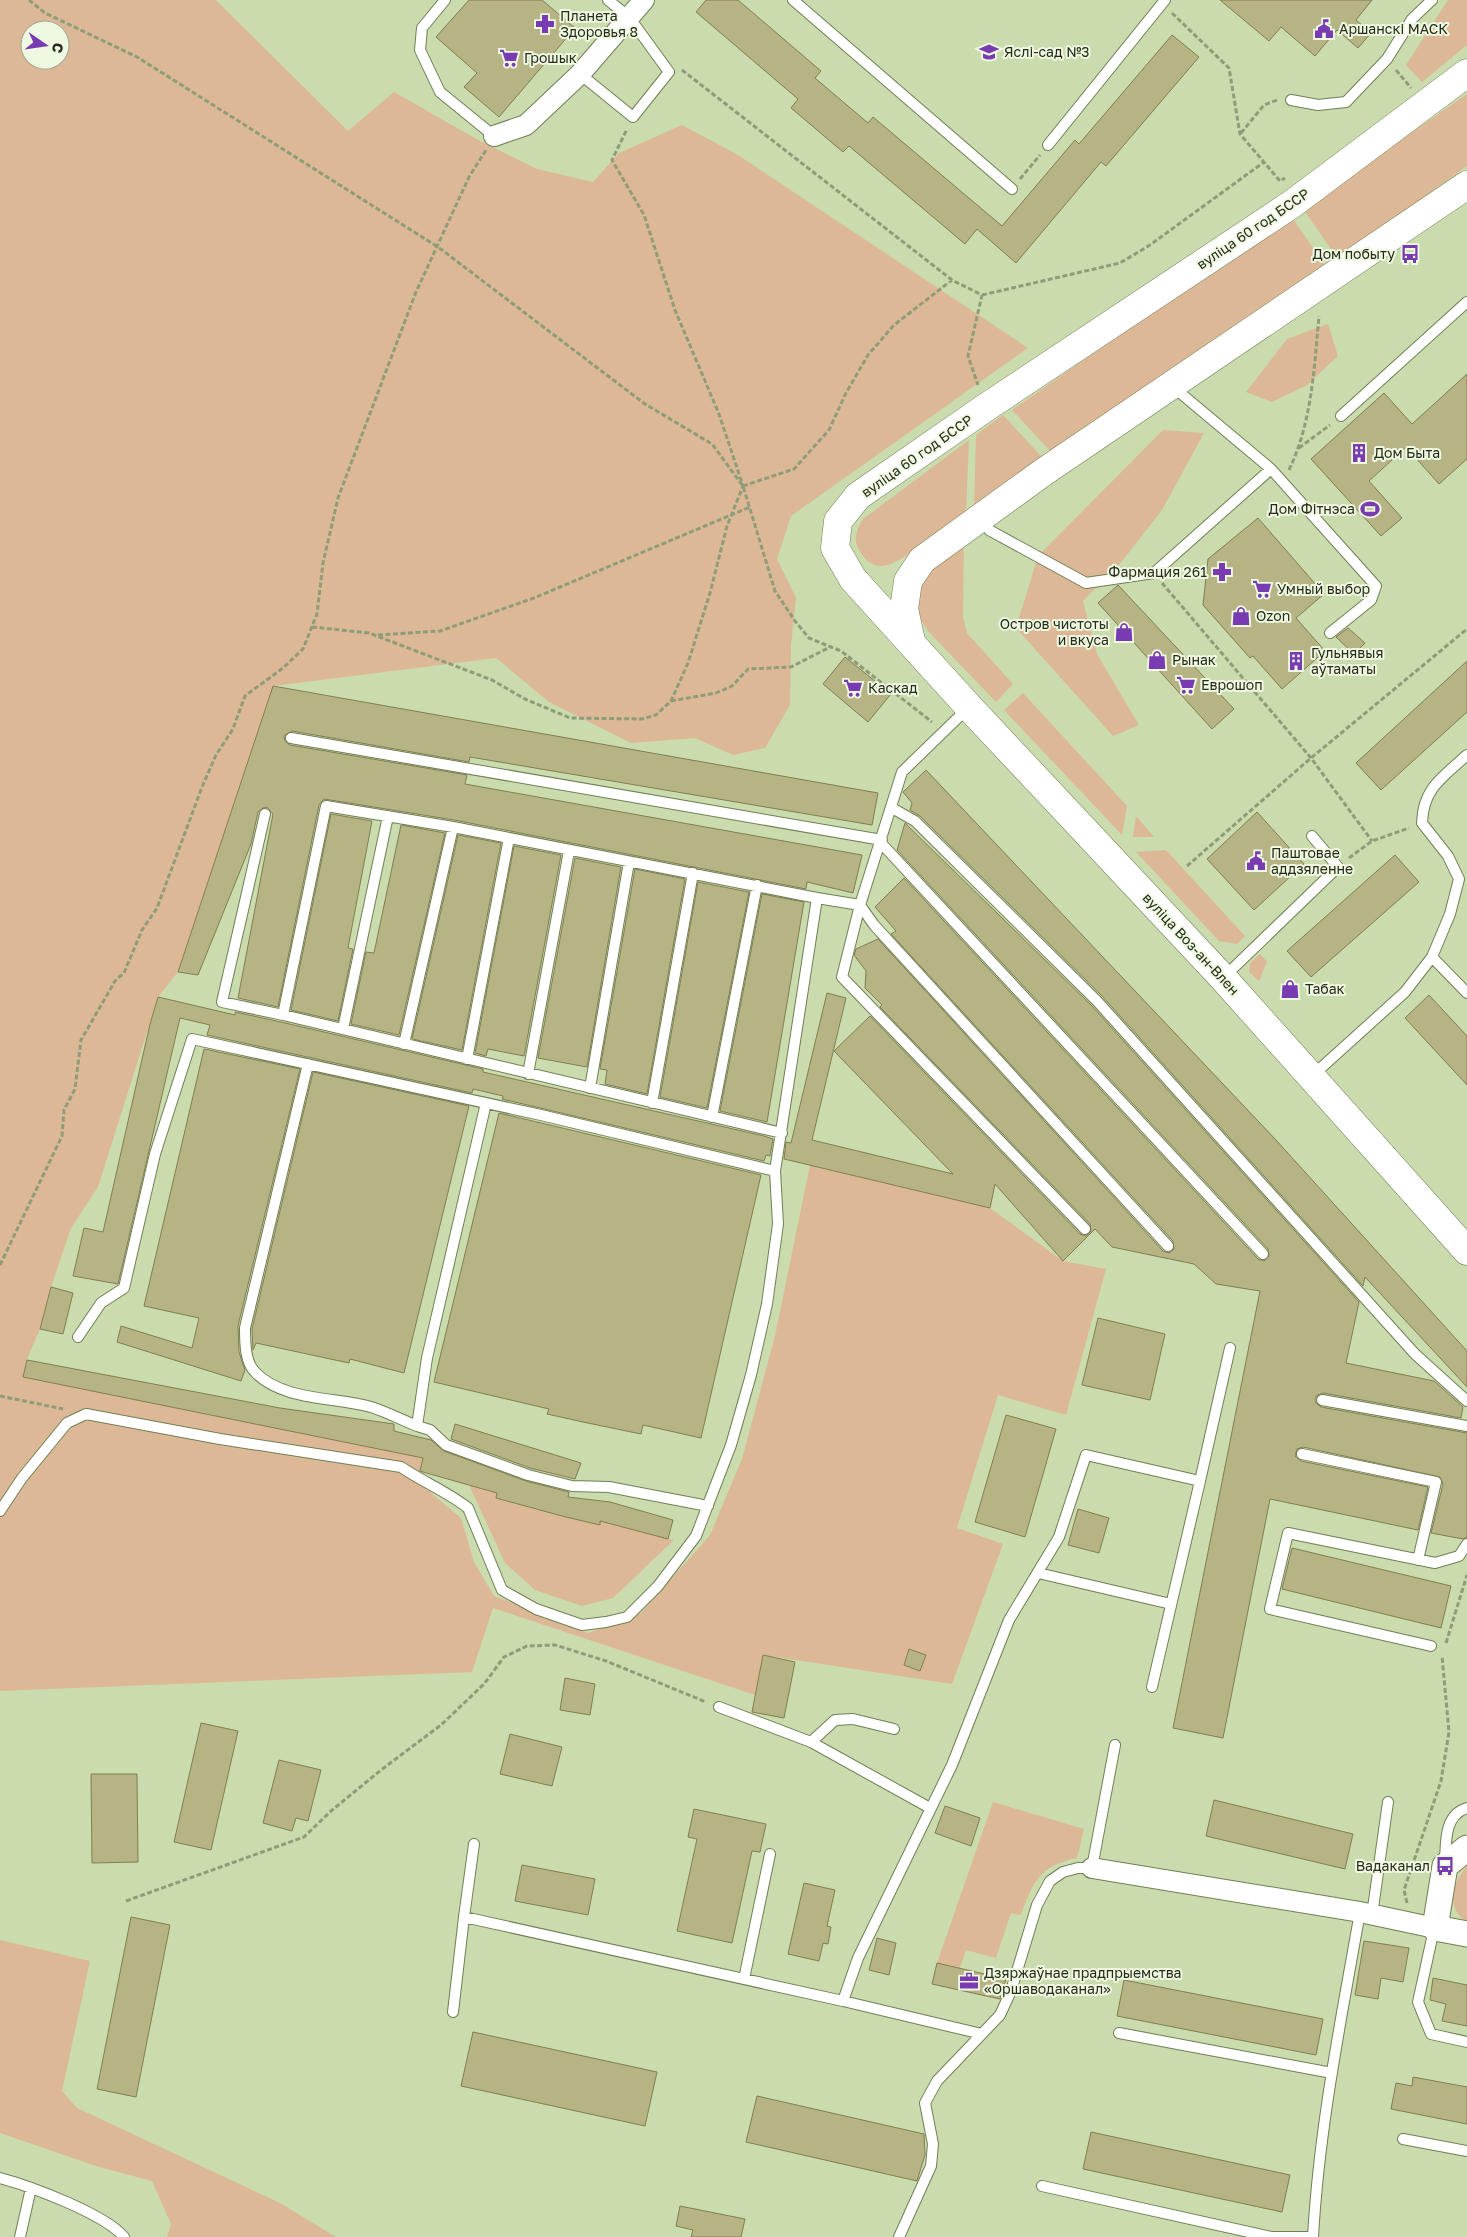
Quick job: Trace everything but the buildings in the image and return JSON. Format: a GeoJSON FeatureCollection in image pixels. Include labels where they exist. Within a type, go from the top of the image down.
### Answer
{"type":"FeatureCollection","features":[{"type":"Feature","properties":{"kind":"main road","name":"вуліца 60 год БССР"},"geometry":{"type":"LineString","coordinates":[[911,641],[853,579],[835,548],[838,521],[858,496],[985,408],[1292,204],[1467,73]]}},
{"type":"Feature","properties":{"kind":"main road"},"geometry":{"type":"LineString","coordinates":[[911,641],[904,608],[908,581],[922,560],[1045,471],[1467,185]]}},
{"type":"Feature","properties":{"kind":"main road","name":"вуліца Воз-ан-Влен"},"geometry":{"type":"LineString","coordinates":[[911,641],[969,707],[1224,978],[1467,1251]]}},
{"type":"Feature","properties":{"kind":"street"},"geometry":{"type":"LineString","coordinates":[[494,136],[526,125],[580,74],[644,0]]}},
{"type":"Feature","properties":{"kind":"street"},"geometry":{"type":"LineString","coordinates":[[1434,1928],[1445,1866],[1467,1848]]}},
{"type":"Feature","properties":{"kind":"street"},"geometry":{"type":"LineString","coordinates":[[1092,1868],[1366,1914],[1467,1934]]}},
{"type":"Feature","properties":{"kind":"lane"},"geometry":{"type":"LineString","coordinates":[[445,0],[422,28],[420,50],[440,92],[494,136]]}},
{"type":"Feature","properties":{"kind":"lane"},"geometry":{"type":"LineString","coordinates":[[580,74],[633,117],[669,72],[629,17],[608,0]]}},
{"type":"Feature","properties":{"kind":"lane"},"geometry":{"type":"LineString","coordinates":[[794,0],[1012,189]]}},
{"type":"Feature","properties":{"kind":"lane"},"geometry":{"type":"LineString","coordinates":[[1291,100],[1318,105],[1346,102],[1387,59],[1412,19],[1432,0]]}},
{"type":"Feature","properties":{"kind":"lane"},"geometry":{"type":"LineString","coordinates":[[1048,145],[1164,2]]}},
{"type":"Feature","properties":{"kind":"lane"},"geometry":{"type":"LineString","coordinates":[[1341,416],[1467,302]]}},
{"type":"Feature","properties":{"kind":"lane"},"geometry":{"type":"LineString","coordinates":[[1171,385],[1271,469],[1376,586],[1370,600],[1330,633]]}},
{"type":"Feature","properties":{"kind":"lane"},"geometry":{"type":"LineString","coordinates":[[989,530],[1086,584],[1154,573],[1271,469]]}},
{"type":"Feature","properties":{"kind":"lane"},"geometry":{"type":"LineString","coordinates":[[969,707],[902,772],[882,842],[860,905],[842,978],[1085,1229]]}},
{"type":"Feature","properties":{"kind":"lane"},"geometry":{"type":"LineString","coordinates":[[291,738],[882,842],[1263,1254]]}},
{"type":"Feature","properties":{"kind":"lane"},"geometry":{"type":"LineString","coordinates":[[1311,1077],[1405,992],[1432,958],[1450,914],[1459,879],[1448,856],[1422,823],[1422,808],[1430,789],[1467,755]]}},
{"type":"Feature","properties":{"kind":"lane"},"geometry":{"type":"LineString","coordinates":[[283,1015],[326,806],[453,827],[569,851],[860,905],[881,932],[1168,1246]]}},
{"type":"Feature","properties":{"kind":"lane"},"geometry":{"type":"LineString","coordinates":[[892,808],[915,821],[1097,1001],[1415,1354],[1467,1401]]}},
{"type":"Feature","properties":{"kind":"lane"},"geometry":{"type":"LineString","coordinates":[[265,814],[222,1002],[782,1133]]}},
{"type":"Feature","properties":{"kind":"lane"},"geometry":{"type":"LineString","coordinates":[[343,1029],[388,816]]}},
{"type":"Feature","properties":{"kind":"lane"},"geometry":{"type":"LineString","coordinates":[[404,1044],[453,827]]}},
{"type":"Feature","properties":{"kind":"lane"},"geometry":{"type":"LineString","coordinates":[[1224,978],[1338,867],[1312,836]]}},
{"type":"Feature","properties":{"kind":"lane"},"geometry":{"type":"LineString","coordinates":[[467,1059],[509,838]]}},
{"type":"Feature","properties":{"kind":"lane"},"geometry":{"type":"LineString","coordinates":[[528,1074],[569,851]]}},
{"type":"Feature","properties":{"kind":"lane"},"geometry":{"type":"LineString","coordinates":[[590,1088],[629,862]]}},
{"type":"Feature","properties":{"kind":"lane"},"geometry":{"type":"LineString","coordinates":[[652,1103],[693,873]]}},
{"type":"Feature","properties":{"kind":"lane"},"geometry":{"type":"LineString","coordinates":[[712,1117],[757,885]]}},
{"type":"Feature","properties":{"kind":"lane"},"geometry":{"type":"LineString","coordinates":[[0,1511],[22,1478],[67,1423],[86,1414],[220,1439],[401,1467],[425,1483],[457,1499],[468,1508],[502,1590],[536,1609],[582,1624],[606,1622],[626,1617],[658,1586],[696,1536],[732,1445],[751,1375],[767,1304],[778,1224],[775,1171],[818,898]]}},
{"type":"Feature","properties":{"kind":"lane"},"geometry":{"type":"LineString","coordinates":[[1432,958],[1467,993]]}},
{"type":"Feature","properties":{"kind":"lane"},"geometry":{"type":"LineString","coordinates":[[78,1337],[101,1303],[124,1288],[155,1154],[192,1039],[486,1103],[775,1171]]}},
{"type":"Feature","properties":{"kind":"lane"},"geometry":{"type":"LineString","coordinates":[[308,1064],[245,1328],[245,1347],[254,1372],[274,1386],[307,1396],[371,1407],[430,1430],[446,1445],[528,1476],[572,1486],[608,1487],[708,1506]]}},
{"type":"Feature","properties":{"kind":"lane"},"geometry":{"type":"LineString","coordinates":[[418,1426],[418,1407],[427,1358],[486,1103]]}},
{"type":"Feature","properties":{"kind":"lane"},"geometry":{"type":"LineString","coordinates":[[1152,1687],[1230,1348]]}},
{"type":"Feature","properties":{"kind":"lane"},"geometry":{"type":"LineString","coordinates":[[1322,1400],[1467,1426]]}},
{"type":"Feature","properties":{"kind":"lane"},"geometry":{"type":"LineString","coordinates":[[1302,1454],[1436,1482],[1418,1560]]}},
{"type":"Feature","properties":{"kind":"lane"},"geometry":{"type":"LineString","coordinates":[[843,2001],[858,1958],[952,1765],[1010,1620],[1059,1537],[1086,1455],[1200,1482]]}},
{"type":"Feature","properties":{"kind":"lane"},"geometry":{"type":"LineString","coordinates":[[1431,1646],[1270,1609],[1288,1533],[1435,1563],[1459,1556],[1467,1544]]}},
{"type":"Feature","properties":{"kind":"lane"},"geometry":{"type":"LineString","coordinates":[[1038,1574],[1171,1604]]}},
{"type":"Feature","properties":{"kind":"lane"},"geometry":{"type":"LineString","coordinates":[[718,1707],[811,1742],[930,1808]]}},
{"type":"Feature","properties":{"kind":"lane"},"geometry":{"type":"LineString","coordinates":[[811,1742],[835,1720],[854,1718],[894,1729]]}},
{"type":"Feature","properties":{"kind":"lane"},"geometry":{"type":"LineString","coordinates":[[898,2237],[931,2166],[933,2144],[925,2103],[937,2082],[1000,2015],[1011,1991],[1037,1905],[1050,1881],[1063,1872],[1078,1868],[1092,1868],[1115,1746]]}},
{"type":"Feature","properties":{"kind":"lane"},"geometry":{"type":"LineString","coordinates":[[1042,2186],[1271,2237],[1313,2237],[1316,2184],[1332,2073],[1388,1802]]}},
{"type":"Feature","properties":{"kind":"lane"},"geometry":{"type":"LineString","coordinates":[[1445,1866],[1447,1833],[1451,1819],[1458,1810],[1467,1808]]}},
{"type":"Feature","properties":{"kind":"lane"},"geometry":{"type":"LineString","coordinates":[[453,2012],[474,1844]]}},
{"type":"Feature","properties":{"kind":"lane"},"geometry":{"type":"LineString","coordinates":[[744,1979],[770,1854]]}},
{"type":"Feature","properties":{"kind":"lane"},"geometry":{"type":"LineString","coordinates":[[464,1917],[843,2001],[982,2034]]}},
{"type":"Feature","properties":{"kind":"lane"},"geometry":{"type":"LineString","coordinates":[[1434,1928],[1418,2002],[1431,2034],[1467,2042]]}},
{"type":"Feature","properties":{"kind":"lane"},"geometry":{"type":"LineString","coordinates":[[1119,2033],[1332,2073]]}},
{"type":"Feature","properties":{"kind":"lane"},"geometry":{"type":"LineString","coordinates":[[1403,2139],[1467,2152]]}},
{"type":"Feature","properties":{"kind":"lane"},"geometry":{"type":"LineString","coordinates":[[0,2178],[31,2188],[94,2216],[124,2237]]}},
{"type":"Feature","properties":{"kind":"lane"},"geometry":{"type":"LineString","coordinates":[[20,2237],[31,2188]]}},
{"type":"Feature","properties":{"kind":"path"},"geometry":{"type":"LineString","coordinates":[[29,0],[45,13],[137,57],[438,247],[645,404],[712,444],[743,486]]}},
{"type":"Feature","properties":{"kind":"path"},"geometry":{"type":"LineString","coordinates":[[1164,2],[1228,68],[1240,134],[1280,181]]}},
{"type":"Feature","properties":{"kind":"path"},"geometry":{"type":"LineString","coordinates":[[1387,59],[1416,94]]}},
{"type":"Feature","properties":{"kind":"path"},"geometry":{"type":"LineString","coordinates":[[680,68],[952,280],[982,295],[1120,263],[1150,245],[1264,162]]}},
{"type":"Feature","properties":{"kind":"path"},"geometry":{"type":"LineString","coordinates":[[1240,134],[1264,105],[1274,100],[1291,100]]}},
{"type":"Feature","properties":{"kind":"path"},"geometry":{"type":"LineString","coordinates":[[633,117],[612,160],[644,215],[675,310],[720,414],[775,591],[809,638],[841,651],[944,732]]}},
{"type":"Feature","properties":{"kind":"path"},"geometry":{"type":"LineString","coordinates":[[0,1265],[62,1136],[64,1110],[75,1088],[81,1040],[115,981],[124,973],[142,930],[156,908],[216,754],[233,729],[245,696],[283,668],[302,649],[312,627],[317,614],[323,563],[338,498],[416,292],[469,177],[494,136]]}},
{"type":"Feature","properties":{"kind":"path"},"geometry":{"type":"LineString","coordinates":[[1012,189],[1048,145]]}},
{"type":"Feature","properties":{"kind":"path"},"geometry":{"type":"LineString","coordinates":[[312,627],[375,636],[492,680],[525,699],[570,718],[642,719],[656,715],[671,701],[688,662],[710,593],[731,515],[743,486],[794,468],[829,430],[846,393],[874,348],[894,325],[952,280]]}},
{"type":"Feature","properties":{"kind":"path"},"geometry":{"type":"LineString","coordinates":[[980,392],[968,356],[982,295]]}},
{"type":"Feature","properties":{"kind":"path"},"geometry":{"type":"LineString","coordinates":[[1283,482],[1299,448],[1312,394],[1319,316]]}},
{"type":"Feature","properties":{"kind":"path"},"geometry":{"type":"LineString","coordinates":[[1299,448],[1341,416]]}},
{"type":"Feature","properties":{"kind":"path"},"geometry":{"type":"LineString","coordinates":[[375,636],[440,630],[534,598],[750,507]]}},
{"type":"Feature","properties":{"kind":"path"},"geometry":{"type":"LineString","coordinates":[[1154,573],[1311,758],[1372,841]]}},
{"type":"Feature","properties":{"kind":"path"},"geometry":{"type":"LineString","coordinates":[[1187,866],[1311,758],[1467,629]]}},
{"type":"Feature","properties":{"kind":"path"},"geometry":{"type":"LineString","coordinates":[[671,701],[716,693],[732,686],[748,668],[790,667],[830,646]]}},
{"type":"Feature","properties":{"kind":"path"},"geometry":{"type":"LineString","coordinates":[[1338,867],[1372,841],[1422,823]]}},
{"type":"Feature","properties":{"kind":"path"},"geometry":{"type":"LineString","coordinates":[[0,1396],[86,1414]]}},
{"type":"Feature","properties":{"kind":"path"},"geometry":{"type":"LineString","coordinates":[[1410,1923],[1404,1890],[1441,1781],[1448,1732],[1441,1659],[1467,1575]]}},
{"type":"Feature","properties":{"kind":"path"},"geometry":{"type":"LineString","coordinates":[[126,1901],[304,1837],[331,1811],[381,1770],[441,1726],[484,1684],[504,1657],[527,1646],[555,1645],[606,1661],[718,1707]]}},
{"type":"Feature","properties":{"kind":"shaded area"},"geometry":{"type":"Polygon","coordinates":[[[0,0],[216,0],[348,131],[394,92],[480,141],[537,169],[593,182],[619,153],[682,125],[738,155],[1028,348],[791,516],[777,559],[796,598],[791,646],[790,705],[765,748],[733,755],[695,738],[631,743],[549,702],[496,658],[273,686],[178,972],[158,997],[98,1187],[71,1228],[51,1287],[40,1329],[27,1359],[23,1377],[423,1458],[420,1472],[432,1494],[461,1518],[474,1562],[494,1596],[588,1633],[641,1613],[710,1535],[742,1459],[775,1336],[810,1165],[990,1208],[1063,1261],[1106,1269],[1066,1415],[998,1395],[957,1528],[1003,1544],[952,1684],[763,1655],[755,1695],[493,1608],[472,1672],[0,1691],[0,0]]]}},
{"type":"Feature","properties":{"kind":"shaded area"},"geometry":{"type":"Polygon","coordinates":[[[1448,0],[1467,0],[1467,45],[1422,82],[1406,65],[1448,0]]]}},
{"type":"Feature","properties":{"kind":"shaded area"},"geometry":{"type":"Polygon","coordinates":[[[1467,94],[1467,166],[1338,259],[1303,209],[1467,94]]]}},
{"type":"Feature","properties":{"kind":"shaded area"},"geometry":{"type":"Polygon","coordinates":[[[1291,216],[1325,265],[1051,452],[1012,410],[1291,216]]]}},
{"type":"Feature","properties":{"kind":"shaded area"},"geometry":{"type":"Polygon","coordinates":[[[1328,324],[1338,356],[1307,385],[1272,402],[1246,392],[1287,339],[1328,324]]]}},
{"type":"Feature","properties":{"kind":"shaded area"},"geometry":{"type":"Polygon","coordinates":[[[1003,415],[1043,458],[974,507],[976,435],[1003,415]]]}},
{"type":"Feature","properties":{"kind":"shaded area"},"geometry":{"type":"Polygon","coordinates":[[[1163,430],[1204,433],[1162,510],[1119,565],[1083,601],[1097,654],[1139,725],[1113,736],[1016,628],[1038,556],[1163,430]]]}},
{"type":"Feature","properties":{"kind":"shaded area"},"geometry":{"type":"Polygon","coordinates":[[[969,440],[966,513],[911,553],[889,565],[874,565],[868,562],[856,543],[857,531],[863,519],[969,440]]]}},
{"type":"Feature","properties":{"kind":"shaded area"},"geometry":{"type":"Polygon","coordinates":[[[964,542],[963,617],[967,633],[1013,684],[996,702],[929,632],[918,616],[916,585],[928,568],[964,542]]]}},
{"type":"Feature","properties":{"kind":"shaded area"},"geometry":{"type":"Polygon","coordinates":[[[1023,693],[1127,806],[1122,835],[1004,710],[1023,693]]]}},
{"type":"Feature","properties":{"kind":"shaded area"},"geometry":{"type":"Polygon","coordinates":[[[1136,816],[1154,837],[1133,837],[1136,816]]]}},
{"type":"Feature","properties":{"kind":"shaded area"},"geometry":{"type":"Polygon","coordinates":[[[1166,850],[1245,936],[1237,944],[1219,941],[1136,852],[1166,850]]]}},
{"type":"Feature","properties":{"kind":"shaded area"},"geometry":{"type":"Polygon","coordinates":[[[1260,954],[1267,962],[1259,981],[1249,972],[1250,963],[1260,954]]]}},
{"type":"Feature","properties":{"kind":"shaded area"},"geometry":{"type":"Polygon","coordinates":[[[469,1485],[497,1493],[496,1498],[600,1525],[600,1521],[674,1540],[613,1598],[582,1606],[535,1590],[505,1563],[469,1485]]]}},
{"type":"Feature","properties":{"kind":"shaded area"},"geometry":{"type":"Polygon","coordinates":[[[993,1802],[1084,1829],[1077,1858],[1054,1866],[1039,1877],[1029,1893],[1021,1915],[1011,1913],[996,1958],[966,1950],[960,1968],[937,1963],[993,1802]]]}},
{"type":"Feature","properties":{"kind":"shaded area"},"geometry":{"type":"Polygon","coordinates":[[[1467,1866],[1467,1923],[1456,1909],[1453,1895],[1458,1880],[1467,1866]]]}},
{"type":"Feature","properties":{"kind":"shaded area"},"geometry":{"type":"Polygon","coordinates":[[[0,1940],[90,1961],[62,2091],[77,2108],[280,2203],[336,2237],[167,2237],[171,2224],[152,2181],[99,2167],[0,2133],[0,1940]]]}},
{"type":"Feature","properties":{"kind":"place","name":"Планета Здоровья 8"},"geometry":{"type":"Point","coordinates":[545,24]}},
{"type":"Feature","properties":{"kind":"place","name":"Аршанскі МАСК"},"geometry":{"type":"Point","coordinates":[1324,29]}},
{"type":"Feature","properties":{"kind":"place","name":"Яслі-сад №3"},"geometry":{"type":"Point","coordinates":[989,52]}},
{"type":"Feature","properties":{"kind":"place","name":"Грошык"},"geometry":{"type":"Point","coordinates":[509,58]}},
{"type":"Feature","properties":{"kind":"place","name":"Дом побыту"},"geometry":{"type":"Point","coordinates":[1410,254]}},
{"type":"Feature","properties":{"kind":"place","name":"Дом Быта"},"geometry":{"type":"Point","coordinates":[1359,453]}},
{"type":"Feature","properties":{"kind":"place","name":"Дом Фітнэса"},"geometry":{"type":"Point","coordinates":[1370,509]}},
{"type":"Feature","properties":{"kind":"place","name":"Фармация 261"},"geometry":{"type":"Point","coordinates":[1222,572]}},
{"type":"Feature","properties":{"kind":"place","name":"Умный выбор"},"geometry":{"type":"Point","coordinates":[1262,589]}},
{"type":"Feature","properties":{"kind":"place","name":"Ozon"},"geometry":{"type":"Point","coordinates":[1241,616]}},
{"type":"Feature","properties":{"kind":"place","name":"Остров чистоты и вкуса"},"geometry":{"type":"Point","coordinates":[1124,632]}},
{"type":"Feature","properties":{"kind":"place","name":"Рынак"},"geometry":{"type":"Point","coordinates":[1157,660]}},
{"type":"Feature","properties":{"kind":"place","name":"Гульнявыя аўтаматы"},"geometry":{"type":"Point","coordinates":[1296,661]}},
{"type":"Feature","properties":{"kind":"place","name":"Еврошоп"},"geometry":{"type":"Point","coordinates":[1186,685]}},
{"type":"Feature","properties":{"kind":"place","name":"Каскад"},"geometry":{"type":"Point","coordinates":[853,688]}},
{"type":"Feature","properties":{"kind":"place","name":"Паштовае аддзяленне"},"geometry":{"type":"Point","coordinates":[1256,861]}},
{"type":"Feature","properties":{"kind":"place","name":"Табак"},"geometry":{"type":"Point","coordinates":[1290,989]}},
{"type":"Feature","properties":{"kind":"place","name":"Вадаканал"},"geometry":{"type":"Point","coordinates":[1445,1866]}},
{"type":"Feature","properties":{"kind":"place","name":"Дзяржаўнае прадпрыемства «Оршаводаканал»"},"geometry":{"type":"Point","coordinates":[969,1981]}}]}
